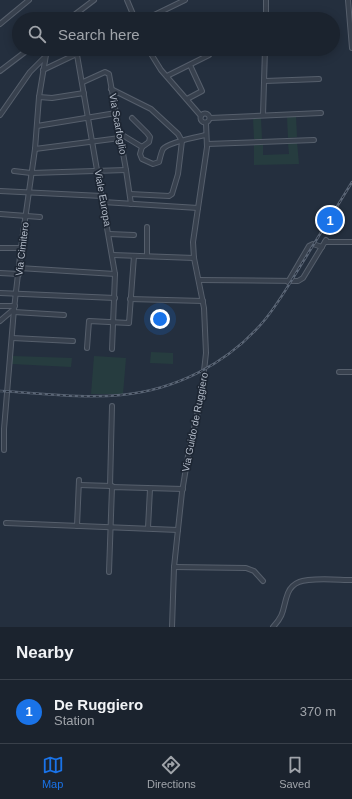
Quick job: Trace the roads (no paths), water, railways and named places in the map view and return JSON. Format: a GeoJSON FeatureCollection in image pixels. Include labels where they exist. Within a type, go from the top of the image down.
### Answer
{"type":"FeatureCollection","features":[{"type":"Feature","properties":{"kind":"street"},"geometry":{"type":"LineString","coordinates":[[14,12],[29,0]]}},
{"type":"Feature","properties":{"kind":"street"},"geometry":{"type":"LineString","coordinates":[[79,12],[94,0]]}},
{"type":"Feature","properties":{"kind":"street"},"geometry":{"type":"LineString","coordinates":[[127,0],[131,12]]}},
{"type":"Feature","properties":{"kind":"street"},"geometry":{"type":"LineString","coordinates":[[160,12],[185,0]]}},
{"type":"Feature","properties":{"kind":"street"},"geometry":{"type":"LineString","coordinates":[[266,0],[266,12]]}},
{"type":"Feature","properties":{"kind":"street"},"geometry":{"type":"LineString","coordinates":[[348,0],[351,19],[352,48]]}},
{"type":"Feature","properties":{"kind":"street"},"geometry":{"type":"LineString","coordinates":[[0,24],[12,14]]}},
{"type":"Feature","properties":{"kind":"street"},"geometry":{"type":"LineString","coordinates":[[0,71],[20,56]]}},
{"type":"Feature","properties":{"kind":"street"},"geometry":{"type":"LineString","coordinates":[[43,70],[69,56]]}},
{"type":"Feature","properties":{"kind":"street","name":"Viale Europa"},"geometry":{"type":"LineString","coordinates":[[78,56],[108,234],[113,255],[115,274],[112,349]]}},
{"type":"Feature","properties":{"kind":"street"},"geometry":{"type":"LineString","coordinates":[[153,56],[167,76],[201,116],[202,122],[206,123],[210,121],[210,118]]}},
{"type":"Feature","properties":{"kind":"street"},"geometry":{"type":"LineString","coordinates":[[167,76],[207,56]]}},
{"type":"Feature","properties":{"kind":"street"},"geometry":{"type":"LineString","coordinates":[[263,115],[265,56]]}},
{"type":"Feature","properties":{"kind":"street"},"geometry":{"type":"LineString","coordinates":[[0,115],[30,72],[44,58]]}},
{"type":"Feature","properties":{"kind":"street","name":"Via Cimitero"},"geometry":{"type":"LineString","coordinates":[[4,450],[4,429],[14,309],[28,193],[35,149],[44,58]]}},
{"type":"Feature","properties":{"kind":"street"},"geometry":{"type":"LineString","coordinates":[[187,99],[202,92],[190,64]]}},
{"type":"Feature","properties":{"kind":"street","name":"Via Scarfoglio"},"geometry":{"type":"LineString","coordinates":[[83,82],[108,72],[131,204]]}},
{"type":"Feature","properties":{"kind":"street"},"geometry":{"type":"LineString","coordinates":[[265,81],[318,79]]}},
{"type":"Feature","properties":{"kind":"street"},"geometry":{"type":"LineString","coordinates":[[111,89],[151,109],[178,134],[182,141],[178,174],[172,194],[169,196],[130,194]]}},
{"type":"Feature","properties":{"kind":"street"},"geometry":{"type":"LineString","coordinates":[[39,97],[52,98],[84,93]]}},
{"type":"Feature","properties":{"kind":"street"},"geometry":{"type":"LineString","coordinates":[[201,116],[206,114],[210,118],[321,112]]}},
{"type":"Feature","properties":{"kind":"street"},"geometry":{"type":"LineString","coordinates":[[37,126],[116,113]]}},
{"type":"Feature","properties":{"kind":"street"},"geometry":{"type":"LineString","coordinates":[[132,118],[150,137],[149,142],[142,147],[140,154],[142,159],[153,164],[159,162],[161,153],[165,148],[182,141],[206,135]]}},
{"type":"Feature","properties":{"kind":"street","name":"Via Guido de Ruggiero"},"geometry":{"type":"LineString","coordinates":[[172,627],[174,567],[182,489],[201,398],[204,374],[206,344],[203,301],[194,258],[193,242],[207,144],[206,123]]}},
{"type":"Feature","properties":{"kind":"street"},"geometry":{"type":"LineString","coordinates":[[119,133],[142,147]]}},
{"type":"Feature","properties":{"kind":"street"},"geometry":{"type":"LineString","coordinates":[[35,149],[120,138]]}},
{"type":"Feature","properties":{"kind":"street"},"geometry":{"type":"LineString","coordinates":[[207,144],[314,140]]}},
{"type":"Feature","properties":{"kind":"street"},"geometry":{"type":"LineString","coordinates":[[14,171],[32,173],[126,170]]}},
{"type":"Feature","properties":{"kind":"street"},"geometry":{"type":"LineString","coordinates":[[0,191],[102,196]]}},
{"type":"Feature","properties":{"kind":"street"},"geometry":{"type":"LineString","coordinates":[[103,202],[198,208]]}},
{"type":"Feature","properties":{"kind":"street"},"geometry":{"type":"LineString","coordinates":[[0,214],[40,217]]}},
{"type":"Feature","properties":{"kind":"street"},"geometry":{"type":"LineString","coordinates":[[147,228],[147,256]]}},
{"type":"Feature","properties":{"kind":"street"},"geometry":{"type":"LineString","coordinates":[[108,234],[134,235]]}},
{"type":"Feature","properties":{"kind":"street"},"geometry":{"type":"LineString","coordinates":[[198,280],[296,282],[300,280],[326,241],[352,242]]}},
{"type":"Feature","properties":{"kind":"street"},"geometry":{"type":"LineString","coordinates":[[288,282],[309,246],[313,244],[322,248]]}},
{"type":"Feature","properties":{"kind":"street"},"geometry":{"type":"LineString","coordinates":[[0,248],[21,248]]}},
{"type":"Feature","properties":{"kind":"street"},"geometry":{"type":"LineString","coordinates":[[113,255],[194,258]]}},
{"type":"Feature","properties":{"kind":"street"},"geometry":{"type":"LineString","coordinates":[[87,348],[89,321],[129,323],[134,256]]}},
{"type":"Feature","properties":{"kind":"street"},"geometry":{"type":"LineString","coordinates":[[19,268],[115,274]]}},
{"type":"Feature","properties":{"kind":"street"},"geometry":{"type":"LineString","coordinates":[[0,273],[19,274]]}},
{"type":"Feature","properties":{"kind":"street"},"geometry":{"type":"LineString","coordinates":[[0,293],[114,298]]}},
{"type":"Feature","properties":{"kind":"street"},"geometry":{"type":"LineString","coordinates":[[130,298],[203,301]]}},
{"type":"Feature","properties":{"kind":"street"},"geometry":{"type":"LineString","coordinates":[[0,306],[64,315]]}},
{"type":"Feature","properties":{"kind":"street"},"geometry":{"type":"LineString","coordinates":[[0,321],[14,309]]}},
{"type":"Feature","properties":{"kind":"street"},"geometry":{"type":"LineString","coordinates":[[12,338],[73,341]]}},
{"type":"Feature","properties":{"kind":"street"},"geometry":{"type":"LineString","coordinates":[[339,372],[352,372]]}},
{"type":"Feature","properties":{"kind":"street"},"geometry":{"type":"LineString","coordinates":[[109,572],[112,406]]}},
{"type":"Feature","properties":{"kind":"street"},"geometry":{"type":"LineString","coordinates":[[77,526],[79,483],[182,489]]}},
{"type":"Feature","properties":{"kind":"street"},"geometry":{"type":"LineString","coordinates":[[148,528],[150,489]]}},
{"type":"Feature","properties":{"kind":"street"},"geometry":{"type":"LineString","coordinates":[[6,523],[178,530]]}},
{"type":"Feature","properties":{"kind":"street"},"geometry":{"type":"LineString","coordinates":[[174,567],[246,568],[254,571],[263,581]]}},
{"type":"Feature","properties":{"kind":"street"},"geometry":{"type":"LineString","coordinates":[[274,627],[284,612],[289,592],[292,587],[299,582],[309,580],[352,580]]}},
{"type":"Feature","properties":{"kind":"railway"},"geometry":{"type":"LineString","coordinates":[[0,391],[76,396],[121,395],[141,392],[180,381],[216,362],[249,337],[263,322],[286,290],[352,182]]}},
{"type":"Feature","properties":{"kind":"place","name":"De Ruggiero"},"geometry":{"type":"Point","coordinates":[330,220]}}]}
